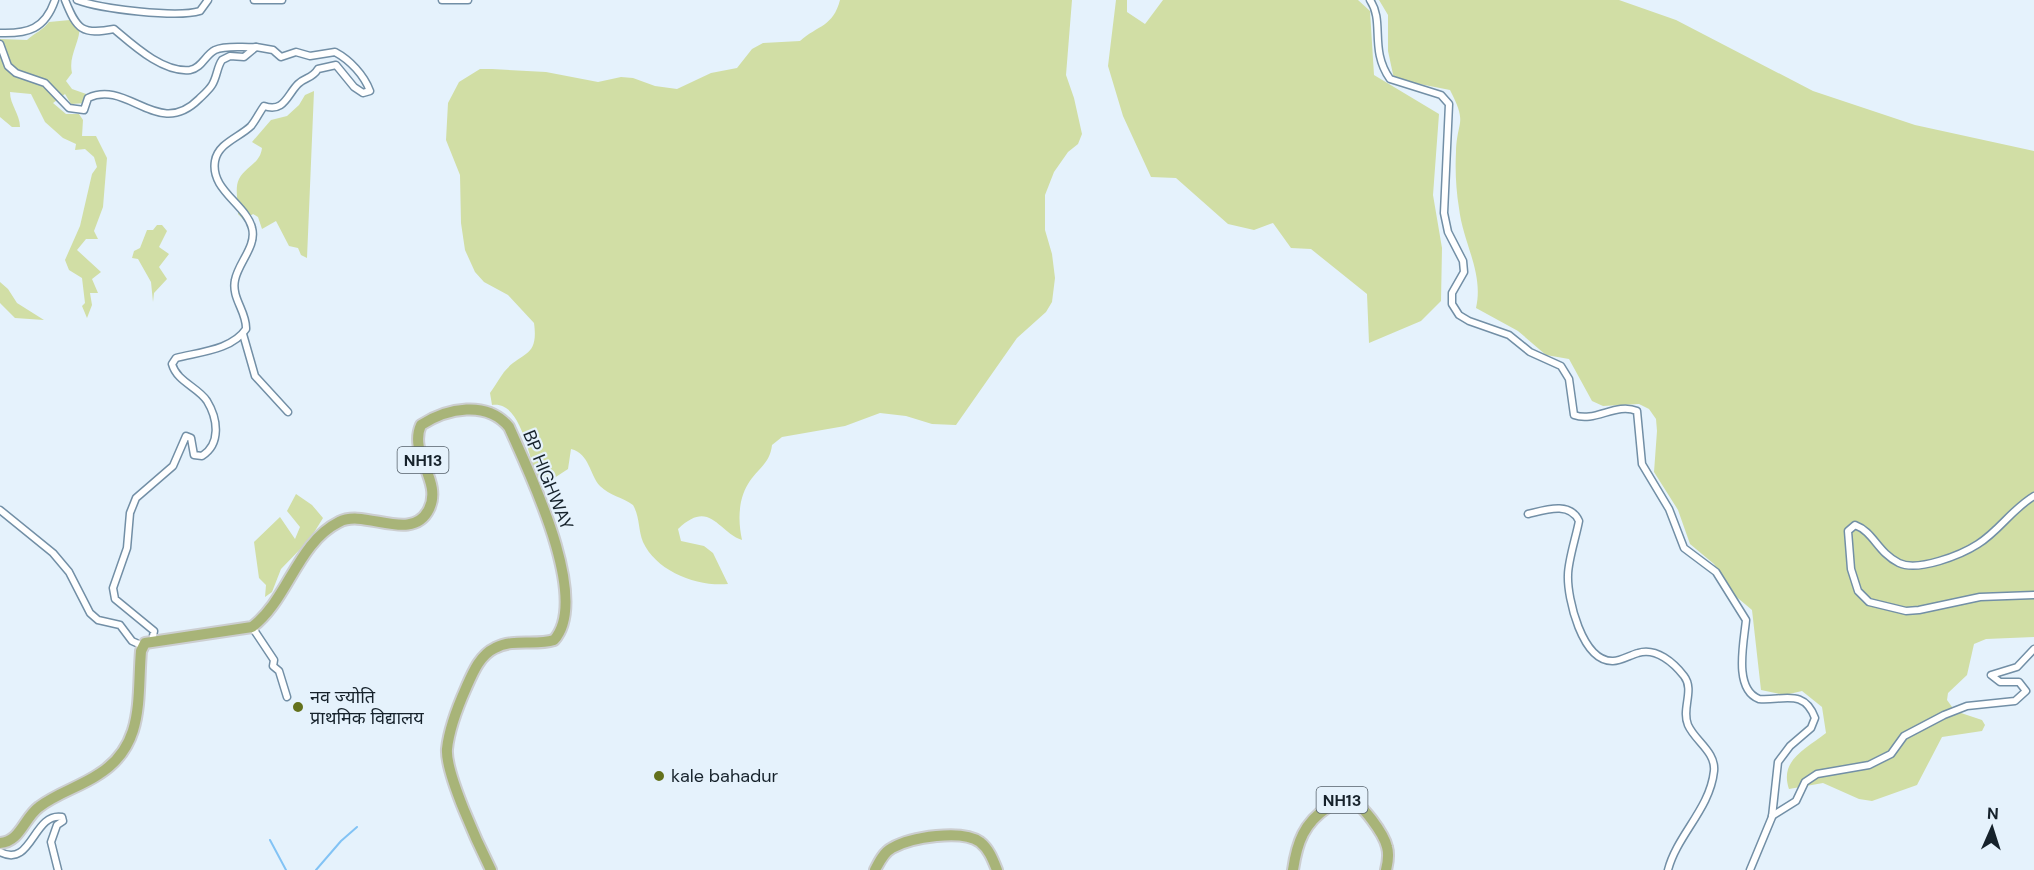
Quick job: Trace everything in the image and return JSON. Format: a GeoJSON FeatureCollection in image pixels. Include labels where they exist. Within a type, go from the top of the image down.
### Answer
{"type":"FeatureCollection","features":[{"type":"Feature","properties":{"kind":"highway","name":"BP HIGHWAY"},"geometry":{"type":"LineString","coordinates":[[252,627],[263,619],[294,570],[331,526],[351,518],[396,525],[410,524],[429,511],[432,488],[418,447],[421,425],[443,414],[465,410],[487,411],[503,420],[511,433],[559,550],[567,610],[563,627],[554,640],[514,642],[497,646],[486,654],[476,667],[459,706],[449,740],[447,758],[491,870]]}},
{"type":"Feature","properties":{"kind":"highway"},"geometry":{"type":"LineString","coordinates":[[0,843],[15,837],[38,807],[99,775],[117,761],[129,745],[137,715],[147,643],[252,627]]}},
{"type":"Feature","properties":{"kind":"highway","name":"NH13"},"geometry":{"type":"LineString","coordinates":[[1293,870],[1297,845],[1308,824],[1338,800],[1347,800],[1359,805],[1384,838],[1388,854],[1386,870]]}},
{"type":"Feature","properties":{"kind":"highway"},"geometry":{"type":"LineString","coordinates":[[875,870],[892,847],[919,839],[947,835],[978,841],[991,855],[998,870]]}},
{"type":"Feature","properties":{"kind":"street"},"geometry":{"type":"LineString","coordinates":[[0,33],[16,35],[28,32],[50,15],[55,0]]}},
{"type":"Feature","properties":{"kind":"street"},"geometry":{"type":"LineString","coordinates":[[65,0],[76,22],[84,30],[95,34],[114,29],[147,57],[176,68],[190,70],[201,65],[207,56],[218,49],[256,47],[273,50],[281,57],[296,52],[310,56],[335,52],[350,61],[366,81],[370,91],[363,93],[354,87],[336,65],[318,69],[314,76],[298,84],[284,103],[276,108],[264,106],[251,125],[220,150],[215,160],[222,187],[249,220],[253,229],[251,242],[234,283],[237,304],[246,323],[243,334],[255,376],[288,412]]}},
{"type":"Feature","properties":{"kind":"street"},"geometry":{"type":"LineString","coordinates":[[77,0],[117,10],[192,13],[200,11],[208,0]]}},
{"type":"Feature","properties":{"kind":"street"},"geometry":{"type":"LineString","coordinates":[[254,0],[282,0]]}},
{"type":"Feature","properties":{"kind":"street"},"geometry":{"type":"LineString","coordinates":[[442,0],[468,0]]}},
{"type":"Feature","properties":{"kind":"street"},"geometry":{"type":"LineString","coordinates":[[1370,0],[1376,15],[1379,57],[1390,79],[1441,95],[1449,104],[1444,213],[1448,232],[1463,261],[1464,272],[1452,292],[1452,304],[1460,315],[1469,321],[1509,335],[1530,352],[1561,366],[1569,379],[1575,415],[1582,418],[1626,408],[1637,411],[1642,464],[1669,509],[1684,548],[1716,572],[1746,620],[1743,674],[1747,690],[1759,699],[1797,699],[1808,703],[1813,711],[1815,718],[1812,728],[1790,746],[1778,762],[1772,816],[1750,870]]}},
{"type":"Feature","properties":{"kind":"street"},"geometry":{"type":"LineString","coordinates":[[0,44],[8,66],[16,73],[45,83],[69,108],[84,110],[88,98],[95,95],[125,96],[140,107],[166,114],[182,112],[212,86],[222,60],[230,56],[244,57],[256,47]]}},
{"type":"Feature","properties":{"kind":"street"},"geometry":{"type":"LineString","coordinates":[[0,510],[53,553],[69,573],[90,613],[98,620],[120,625],[132,641],[147,643],[153,631],[115,599],[113,588],[127,548],[130,513],[136,498],[173,466],[186,436],[191,438],[194,455],[202,456],[214,444],[216,432],[216,424],[207,400],[179,376],[173,368],[172,361],[219,347],[243,334]]}},
{"type":"Feature","properties":{"kind":"street"},"geometry":{"type":"LineString","coordinates":[[2034,496],[2018,505],[1977,545],[1922,565],[1909,567],[1898,563],[1878,549],[1865,529],[1855,525],[1848,531],[1848,539],[1851,569],[1858,591],[1869,602],[1906,611],[1980,597],[2034,595]]}},
{"type":"Feature","properties":{"kind":"street"},"geometry":{"type":"LineString","coordinates":[[1528,514],[1565,509],[1576,515],[1579,521],[1568,574],[1569,590],[1572,608],[1583,639],[1595,654],[1601,659],[1613,661],[1646,650],[1661,655],[1685,678],[1689,693],[1686,717],[1689,727],[1714,762],[1715,769],[1705,801],[1675,849],[1668,870]]}},
{"type":"Feature","properties":{"kind":"street"},"geometry":{"type":"LineString","coordinates":[[252,627],[274,660],[273,666],[279,671],[287,697]]}},
{"type":"Feature","properties":{"kind":"street"},"geometry":{"type":"LineString","coordinates":[[1772,816],[1796,801],[1804,782],[1817,774],[1876,761],[1891,754],[1904,736],[1967,706],[2015,700],[2026,691],[2024,686],[2019,682],[2000,682],[1991,675],[2017,667],[2034,649]]}},
{"type":"Feature","properties":{"kind":"street"},"geometry":{"type":"LineString","coordinates":[[0,852],[5,855],[19,854],[48,820],[62,817],[63,821],[57,825],[51,842],[58,870]]}},
{"type":"Feature","properties":{"kind":"green space"},"geometry":{"type":"Polygon","coordinates":[[[840,0],[1072,0],[1066,75],[1082,134],[1078,144],[1068,152],[1054,172],[1045,195],[1045,230],[1052,254],[1055,278],[1052,302],[1046,312],[1017,338],[956,425],[932,424],[906,416],[880,413],[845,426],[782,437],[772,445],[769,457],[748,484],[742,497],[740,526],[742,540],[706,517],[689,520],[678,529],[681,541],[704,546],[713,553],[728,584],[703,583],[679,575],[657,561],[643,542],[633,505],[600,486],[582,455],[571,449],[568,469],[542,486],[518,423],[503,406],[492,405],[490,393],[502,375],[510,365],[531,349],[535,335],[534,323],[508,295],[484,282],[475,272],[465,250],[461,223],[460,175],[446,140],[448,103],[459,82],[480,69],[546,72],[598,82],[621,77],[633,78],[655,86],[677,89],[711,73],[737,68],[752,49],[763,43],[800,41],[829,21],[840,0]]]}},
{"type":"Feature","properties":{"kind":"green space"},"geometry":{"type":"Polygon","coordinates":[[[1116,0],[1127,0],[1127,12],[1145,24],[1163,0],[1358,0],[1370,11],[1374,75],[1439,114],[1433,195],[1442,248],[1441,301],[1421,321],[1369,343],[1367,294],[1311,249],[1291,248],[1273,223],[1254,230],[1228,224],[1176,178],[1151,177],[1123,116],[1108,66],[1116,0]]]}},
{"type":"Feature","properties":{"kind":"green space"},"geometry":{"type":"Polygon","coordinates":[[[1379,0],[1619,0],[1676,20],[1813,91],[1915,125],[2034,151],[2034,637],[1986,639],[1974,644],[1967,675],[1948,693],[1947,700],[1955,711],[1982,720],[1985,725],[1982,731],[1942,737],[1917,785],[1872,801],[1859,799],[1823,783],[1789,789],[1787,779],[1791,763],[1803,750],[1826,733],[1822,707],[1802,691],[1785,695],[1761,690],[1752,610],[1733,594],[1714,564],[1690,544],[1678,510],[1654,472],[1657,431],[1656,419],[1649,409],[1639,404],[1603,406],[1592,401],[1569,359],[1546,355],[1518,331],[1476,308],[1478,295],[1475,270],[1461,221],[1456,187],[1459,110],[1450,90],[1394,79],[1388,51],[1388,15],[1379,0]]]}},
{"type":"Feature","properties":{"kind":"green space"},"geometry":{"type":"Polygon","coordinates":[[[70,20],[80,25],[71,67],[72,73],[66,81],[72,89],[89,95],[87,103],[71,104],[65,94],[53,103],[66,114],[79,114],[83,120],[82,136],[96,136],[107,158],[103,207],[94,231],[98,239],[86,239],[77,250],[101,272],[92,279],[98,293],[90,293],[92,305],[87,318],[82,306],[85,303],[82,278],[69,270],[65,260],[80,226],[92,174],[97,167],[94,157],[85,149],[75,150],[76,144],[63,138],[45,122],[31,94],[10,92],[20,127],[12,127],[0,117],[0,39],[27,40],[49,22],[70,20]]]}},
{"type":"Feature","properties":{"kind":"green space"},"geometry":{"type":"Polygon","coordinates":[[[314,91],[307,258],[301,255],[298,248],[289,246],[276,221],[262,229],[258,217],[253,214],[244,220],[238,214],[237,187],[239,179],[261,153],[262,148],[252,142],[271,120],[287,116],[299,105],[305,95],[314,91]]]}},
{"type":"Feature","properties":{"kind":"green space"},"geometry":{"type":"Polygon","coordinates":[[[157,225],[162,225],[167,231],[159,247],[169,254],[159,267],[167,279],[154,293],[153,302],[151,282],[138,259],[132,258],[134,251],[140,248],[147,230],[153,230],[157,225]]]}},
{"type":"Feature","properties":{"kind":"green space"},"geometry":{"type":"Polygon","coordinates":[[[0,282],[8,289],[17,303],[44,320],[15,318],[0,303],[0,282]]]}},
{"type":"Feature","properties":{"kind":"green space"},"geometry":{"type":"Polygon","coordinates":[[[296,494],[312,505],[323,518],[310,539],[281,569],[272,592],[265,597],[266,585],[259,578],[254,542],[280,517],[295,539],[300,527],[287,511],[296,494]]]}},
{"type":"Feature","properties":{"kind":"waterway"},"geometry":{"type":"LineString","coordinates":[[316,870],[341,841],[357,827]]}},
{"type":"Feature","properties":{"kind":"waterway"},"geometry":{"type":"LineString","coordinates":[[270,840],[286,870]]}},
{"type":"Feature","properties":{"kind":"place","name":"नव ज्योति प्राथमिक विद्यालय"},"geometry":{"type":"Point","coordinates":[298,707]}},
{"type":"Feature","properties":{"kind":"place","name":"kale bahadur"},"geometry":{"type":"Point","coordinates":[659,776]}}]}
